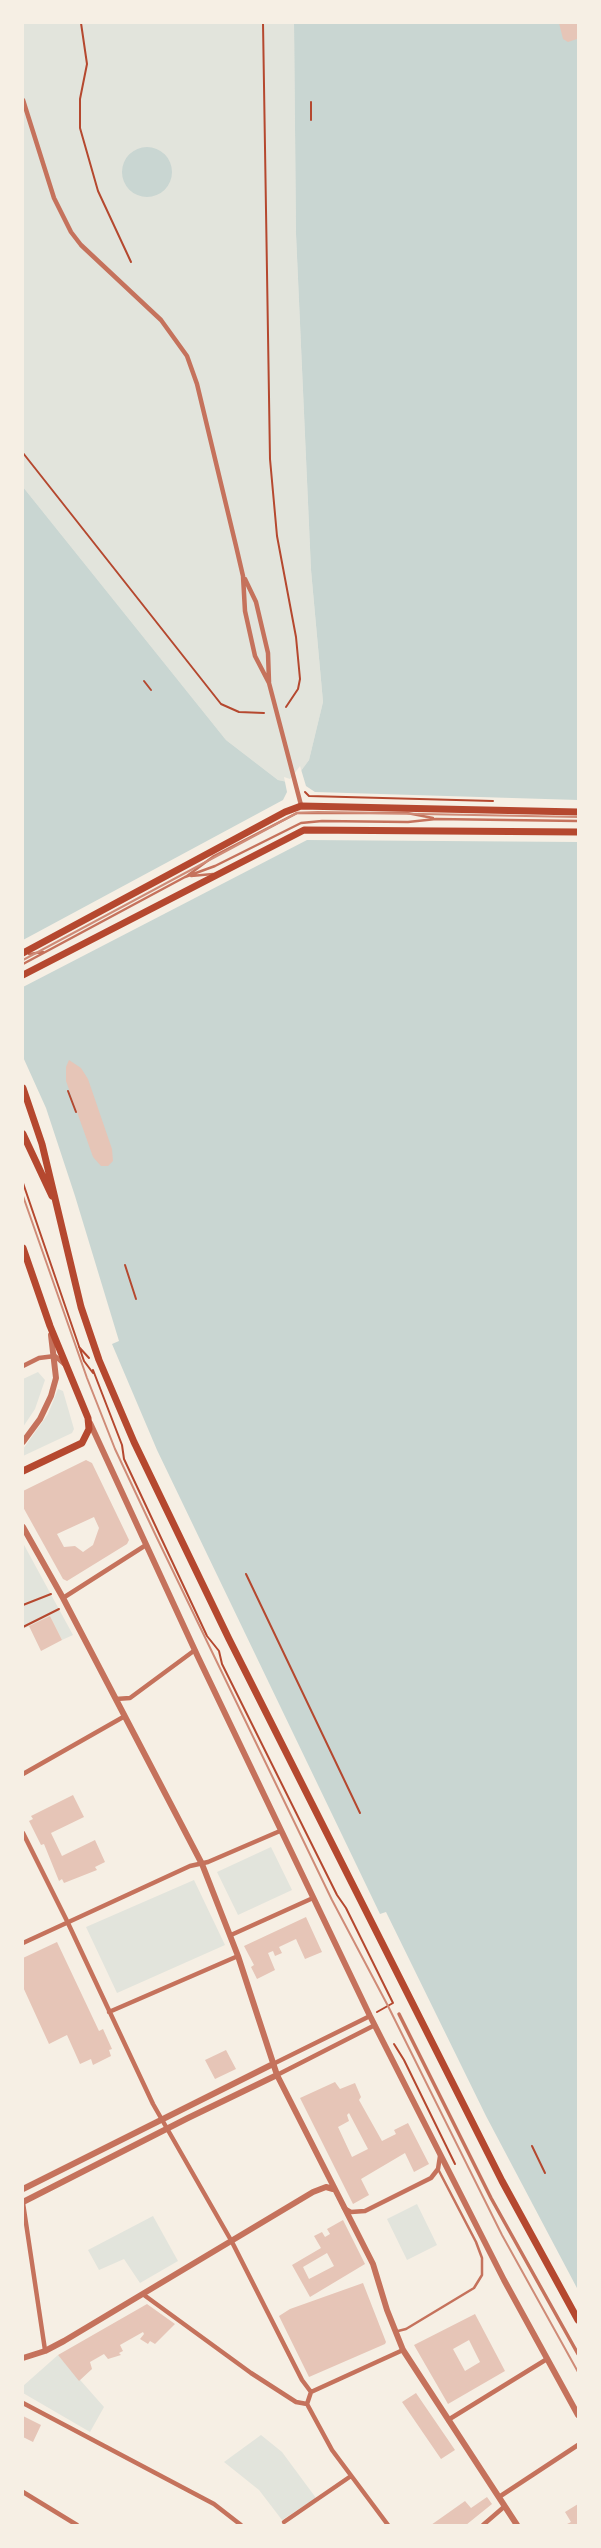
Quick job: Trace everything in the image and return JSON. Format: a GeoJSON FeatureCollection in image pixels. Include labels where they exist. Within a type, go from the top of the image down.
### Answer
{"type":"FeatureCollection","features":[{"type":"Feature","properties":{"kind":"main road"},"geometry":{"type":"LineString","coordinates":[[23,954],[285,812],[301,806],[578,812]]}},
{"type":"Feature","properties":{"kind":"main road"},"geometry":{"type":"LineString","coordinates":[[23,975],[295,833],[310,829],[578,832]]}},
{"type":"Feature","properties":{"kind":"main road"},"geometry":{"type":"LineString","coordinates":[[23,1088],[42,1144],[81,1307],[99,1360],[134,1442],[229,1639],[502,2181],[578,2320]]}},
{"type":"Feature","properties":{"kind":"main road"},"geometry":{"type":"LineString","coordinates":[[23,1133],[45,1185],[56,1202]]}},
{"type":"Feature","properties":{"kind":"main road"},"geometry":{"type":"LineString","coordinates":[[23,1248],[50,1326],[88,1418],[88,1435],[82,1443],[23,1471]]}},
{"type":"Feature","properties":{"kind":"street"},"geometry":{"type":"LineString","coordinates":[[23,100],[54,198],[71,232],[161,320],[187,356],[197,384],[243,576],[243,602],[255,656],[269,683],[301,806]]}},
{"type":"Feature","properties":{"kind":"street"},"geometry":{"type":"LineString","coordinates":[[243,576],[256,601],[270,661],[269,683]]}},
{"type":"Feature","properties":{"kind":"street"},"geometry":{"type":"LineString","coordinates":[[23,1442],[40,1419],[56,1378],[50,1326]]}},
{"type":"Feature","properties":{"kind":"street"},"geometry":{"type":"LineString","coordinates":[[23,1366],[39,1358],[55,1356],[70,1373]]}},
{"type":"Feature","properties":{"kind":"street"},"geometry":{"type":"LineString","coordinates":[[88,1418],[280,1831],[370,2016],[504,2280],[578,2415]]}},
{"type":"Feature","properties":{"kind":"street"},"geometry":{"type":"LineString","coordinates":[[23,1527],[202,1864],[239,1956],[273,2064],[333,2189],[373,2264],[403,2350],[517,2525]]}},
{"type":"Feature","properties":{"kind":"street"},"geometry":{"type":"LineString","coordinates":[[63,1598],[146,1545]]}},
{"type":"Feature","properties":{"kind":"street"},"geometry":{"type":"LineString","coordinates":[[116,1699],[130,1698],[195,1650]]}},
{"type":"Feature","properties":{"kind":"street"},"geometry":{"type":"LineString","coordinates":[[23,1774],[125,1716]]}},
{"type":"Feature","properties":{"kind":"street"},"geometry":{"type":"LineString","coordinates":[[23,1943],[193,1865],[202,1864],[280,1831]]}},
{"type":"Feature","properties":{"kind":"street"},"geometry":{"type":"LineString","coordinates":[[23,1833],[161,2119],[232,2242],[302,2380],[311,2392]]}},
{"type":"Feature","properties":{"kind":"street"},"geometry":{"type":"LineString","coordinates":[[231,1935],[313,1898]]}},
{"type":"Feature","properties":{"kind":"street"},"geometry":{"type":"LineString","coordinates":[[109,2012],[239,1956]]}},
{"type":"Feature","properties":{"kind":"street"},"geometry":{"type":"LineString","coordinates":[[399,2014],[491,2198],[578,2354]]}},
{"type":"Feature","properties":{"kind":"street"},"geometry":{"type":"LineString","coordinates":[[23,2189],[370,2016]]}},
{"type":"Feature","properties":{"kind":"street"},"geometry":{"type":"LineString","coordinates":[[46,2351],[23,2202],[375,2025]]}},
{"type":"Feature","properties":{"kind":"street"},"geometry":{"type":"LineString","coordinates":[[344,2208],[351,2212],[365,2211],[431,2178],[438,2169],[441,2153]]}},
{"type":"Feature","properties":{"kind":"street"},"geometry":{"type":"LineString","coordinates":[[23,2358],[46,2351],[144,2295],[313,2192],[326,2187],[333,2189]]}},
{"type":"Feature","properties":{"kind":"street"},"geometry":{"type":"LineString","coordinates":[[144,2295],[251,2373],[296,2402],[307,2404]]}},
{"type":"Feature","properties":{"kind":"street"},"geometry":{"type":"LineString","coordinates":[[388,2525],[351,2476],[321,2431],[307,2404],[311,2392],[403,2350]]}},
{"type":"Feature","properties":{"kind":"street"},"geometry":{"type":"LineString","coordinates":[[448,2420],[547,2359]]}},
{"type":"Feature","properties":{"kind":"street"},"geometry":{"type":"LineString","coordinates":[[23,2403],[214,2504],[241,2525]]}},
{"type":"Feature","properties":{"kind":"street"},"geometry":{"type":"LineString","coordinates":[[499,2497],[578,2445]]}},
{"type":"Feature","properties":{"kind":"street"},"geometry":{"type":"LineString","coordinates":[[284,2522],[351,2476]]}},
{"type":"Feature","properties":{"kind":"street"},"geometry":{"type":"LineString","coordinates":[[23,2492],[78,2525]]}},
{"type":"Feature","properties":{"kind":"street"},"geometry":{"type":"LineString","coordinates":[[483,2525],[505,2507]]}},
{"type":"Feature","properties":{"kind":"lane"},"geometry":{"type":"LineString","coordinates":[[408,809],[436,818]]}},
{"type":"Feature","properties":{"kind":"lane"},"geometry":{"type":"LineString","coordinates":[[23,964],[185,877],[214,856],[297,813],[407,813],[436,818],[578,821]]}},
{"type":"Feature","properties":{"kind":"lane"},"geometry":{"type":"LineString","coordinates":[[185,877],[215,866],[301,823],[408,822],[436,818]]}},
{"type":"Feature","properties":{"kind":"lane"},"geometry":{"type":"LineString","coordinates":[[185,877],[219,873]]}},
{"type":"Feature","properties":{"kind":"lane"},"geometry":{"type":"LineString","coordinates":[[23,954],[46,951]]}},
{"type":"Feature","properties":{"kind":"lane"},"geometry":{"type":"LineString","coordinates":[[395,2331],[406,2329],[474,2288],[482,2276],[482,2258],[476,2242],[438,2169]]}},
{"type":"Feature","properties":{"kind":"path"},"geometry":{"type":"LineString","coordinates":[[81,23],[86,64],[80,99],[80,128],[98,191],[131,262]]}},
{"type":"Feature","properties":{"kind":"path"},"geometry":{"type":"LineString","coordinates":[[263,23],[270,459],[275,524],[296,636],[300,679],[298,689],[286,707]]}},
{"type":"Feature","properties":{"kind":"path"},"geometry":{"type":"LineString","coordinates":[[311,102],[312,120]]}},
{"type":"Feature","properties":{"kind":"path"},"geometry":{"type":"LineString","coordinates":[[23,453],[221,704],[239,712],[264,713]]}},
{"type":"Feature","properties":{"kind":"path"},"geometry":{"type":"LineString","coordinates":[[144,681],[151,690]]}},
{"type":"Feature","properties":{"kind":"path"},"geometry":{"type":"LineString","coordinates":[[306,792],[309,796],[498,801]]}},
{"type":"Feature","properties":{"kind":"path"},"geometry":{"type":"LineString","coordinates":[[68,1091],[76,1112]]}},
{"type":"Feature","properties":{"kind":"path"},"geometry":{"type":"LineString","coordinates":[[23,1183],[79,1347],[88,1357],[122,1445],[124,1459],[207,1636],[219,1651],[234,1689],[393,2003],[377,2011]]}},
{"type":"Feature","properties":{"kind":"path"},"geometry":{"type":"LineString","coordinates":[[125,1265],[136,1299]]}},
{"type":"Feature","properties":{"kind":"path"},"geometry":{"type":"LineString","coordinates":[[246,1574],[360,1813]]}},
{"type":"Feature","properties":{"kind":"path"},"geometry":{"type":"LineString","coordinates":[[23,1605],[52,1594]]}},
{"type":"Feature","properties":{"kind":"path"},"geometry":{"type":"LineString","coordinates":[[23,1627],[60,1609]]}},
{"type":"Feature","properties":{"kind":"path"},"geometry":{"type":"LineString","coordinates":[[532,2146],[545,2173]]}},
{"type":"Feature","properties":{"kind":"shaded area"},"geometry":{"type":"Polygon","coordinates":[[[23,23],[294,23],[296,234],[311,570],[323,702],[309,760],[292,783],[278,780],[226,740],[23,487],[23,23]]]}},
{"type":"Feature","properties":{"kind":"shaded area"},"geometry":{"type":"Polygon","coordinates":[[[294,23],[578,23],[578,2290],[486,2116],[386,1912],[380,1914],[157,1450],[112,1344],[119,1341],[75,1196],[46,1108],[23,1057],[23,487],[226,740],[278,780],[292,783],[309,760],[323,702],[311,570],[296,234],[294,23]]]}},
{"type":"Feature","properties":{"kind":"shaded area"},"geometry":{"type":"Polygon","coordinates":[[[147,147],[165,154],[172,172],[165,190],[147,197],[129,190],[122,172],[129,154],[147,147]]]}},
{"type":"Feature","properties":{"kind":"shaded area"},"geometry":{"type":"Polygon","coordinates":[[[38,1372],[45,1380],[35,1409],[23,1427],[23,1379],[38,1372]]]}},
{"type":"Feature","properties":{"kind":"shaded area"},"geometry":{"type":"Polygon","coordinates":[[[58,1389],[63,1391],[74,1429],[72,1433],[23,1456],[23,1449],[48,1414],[58,1389]]]}},
{"type":"Feature","properties":{"kind":"shaded area"},"geometry":{"type":"Polygon","coordinates":[[[23,1543],[73,1635],[62,1640],[50,1616],[23,1629],[23,1543]]]}},
{"type":"Feature","properties":{"kind":"shaded area"},"geometry":{"type":"Polygon","coordinates":[[[271,1847],[292,1890],[238,1915],[217,1872],[271,1847]]]}},
{"type":"Feature","properties":{"kind":"shaded area"},"geometry":{"type":"Polygon","coordinates":[[[194,1880],[225,1945],[117,1993],[86,1927],[194,1880]]]}},
{"type":"Feature","properties":{"kind":"shaded area"},"geometry":{"type":"Polygon","coordinates":[[[417,2204],[437,2245],[407,2260],[387,2219],[417,2204]]]}},
{"type":"Feature","properties":{"kind":"shaded area"},"geometry":{"type":"Polygon","coordinates":[[[153,2216],[178,2261],[140,2283],[124,2259],[99,2270],[88,2250],[153,2216]]]}},
{"type":"Feature","properties":{"kind":"shaded area"},"geometry":{"type":"Polygon","coordinates":[[[58,2355],[104,2407],[90,2432],[23,2393],[23,2386],[58,2355]]]}},
{"type":"Feature","properties":{"kind":"shaded area"},"geometry":{"type":"Polygon","coordinates":[[[261,2435],[282,2452],[316,2498],[282,2520],[259,2490],[224,2462],[261,2435]]]}},
{"type":"Feature","properties":{"kind":"pier"},"geometry":{"type":"Polygon","coordinates":[[[300,766],[306,786],[315,792],[578,800],[578,842],[307,840],[23,987],[23,940],[283,800],[287,792],[284,777],[290,779],[300,766]]]}},
{"type":"Feature","properties":{"kind":"building"},"geometry":{"type":"Polygon","coordinates":[[[559,23],[578,23],[577,39],[568,42],[563,39],[559,23]]]}},
{"type":"Feature","properties":{"kind":"building"},"geometry":{"type":"Polygon","coordinates":[[[69,1060],[81,1068],[88,1079],[112,1149],[113,1161],[108,1166],[101,1166],[93,1157],[66,1081],[69,1060]]]}},
{"type":"Feature","properties":{"kind":"building"},"geometry":{"type":"Polygon","coordinates":[[[86,1460],[92,1463],[129,1540],[127,1544],[67,1581],[63,1579],[23,1507],[23,1491],[86,1460]],[[94,1517],[57,1534],[64,1547],[75,1546],[83,1552],[93,1545],[99,1528],[94,1517]]]}},
{"type":"Feature","properties":{"kind":"building"},"geometry":{"type":"Polygon","coordinates":[[[50,1616],[62,1640],[41,1651],[29,1626],[50,1616]]]}},
{"type":"Feature","properties":{"kind":"building"},"geometry":{"type":"Polygon","coordinates":[[[73,1795],[84,1817],[51,1833],[62,1856],[95,1840],[105,1862],[95,1867],[97,1870],[64,1883],[62,1879],[59,1881],[44,1844],[41,1845],[29,1821],[33,1819],[31,1816],[73,1795]]]}},
{"type":"Feature","properties":{"kind":"building"},"geometry":{"type":"Polygon","coordinates":[[[306,1917],[322,1952],[305,1959],[296,1939],[279,1947],[282,1953],[275,1956],[273,1951],[268,1953],[275,1970],[257,1979],[251,1967],[254,1965],[244,1946],[306,1917]]]}},
{"type":"Feature","properties":{"kind":"building"},"geometry":{"type":"Polygon","coordinates":[[[57,1942],[99,2031],[103,2029],[112,2049],[109,2050],[111,2056],[93,2065],[91,2059],[80,2064],[67,2035],[49,2044],[23,1987],[23,1958],[57,1942]]]}},
{"type":"Feature","properties":{"kind":"building"},"geometry":{"type":"Polygon","coordinates":[[[226,2050],[236,2069],[215,2079],[205,2060],[226,2050]]]}},
{"type":"Feature","properties":{"kind":"building"},"geometry":{"type":"Polygon","coordinates":[[[335,2082],[340,2089],[355,2083],[361,2097],[359,2100],[382,2141],[396,2134],[394,2130],[408,2123],[429,2164],[414,2172],[405,2153],[361,2179],[369,2195],[353,2204],[300,2098],[335,2082]],[[349,2113],[349,2121],[338,2127],[352,2157],[368,2149],[349,2113]]]}},
{"type":"Feature","properties":{"kind":"building"},"geometry":{"type":"Polygon","coordinates":[[[343,2220],[365,2264],[310,2297],[292,2265],[321,2248],[314,2236],[322,2232],[325,2237],[330,2234],[327,2229],[343,2220]],[[327,2253],[303,2267],[309,2279],[334,2266],[327,2253]]]}},
{"type":"Feature","properties":{"kind":"building"},"geometry":{"type":"Polygon","coordinates":[[[363,2283],[385,2344],[309,2377],[279,2316],[290,2309],[363,2283]]]}},
{"type":"Feature","properties":{"kind":"building"},"geometry":{"type":"Polygon","coordinates":[[[147,2304],[175,2324],[155,2344],[150,2341],[148,2344],[140,2339],[143,2332],[120,2345],[123,2351],[119,2353],[121,2355],[108,2359],[104,2354],[90,2362],[92,2369],[79,2381],[58,2355],[147,2304]]]}},
{"type":"Feature","properties":{"kind":"building"},"geometry":{"type":"Polygon","coordinates":[[[475,2314],[505,2371],[448,2404],[414,2345],[475,2314]],[[469,2340],[453,2349],[465,2371],[480,2362],[469,2340]]]}},
{"type":"Feature","properties":{"kind":"building"},"geometry":{"type":"Polygon","coordinates":[[[416,2393],[455,2450],[441,2459],[402,2402],[416,2393]]]}},
{"type":"Feature","properties":{"kind":"building"},"geometry":{"type":"Polygon","coordinates":[[[23,2416],[41,2425],[33,2442],[23,2437],[23,2416]]]}},
{"type":"Feature","properties":{"kind":"building"},"geometry":{"type":"Polygon","coordinates":[[[487,2497],[492,2504],[466,2525],[431,2525],[465,2501],[471,2508],[487,2497]]]}},
{"type":"Feature","properties":{"kind":"building"},"geometry":{"type":"Polygon","coordinates":[[[578,2504],[578,2525],[565,2525],[571,2522],[565,2512],[578,2504]]]}},
{"type":"Feature","properties":{"kind":"tram line"},"geometry":{"type":"LineString","coordinates":[[23,960],[297,813],[578,817]]}},
{"type":"Feature","properties":{"kind":"tram line"},"geometry":{"type":"LineString","coordinates":[[23,1196],[87,1378],[115,1449],[156,1536],[332,1900],[502,2235],[578,2372]]}}]}
